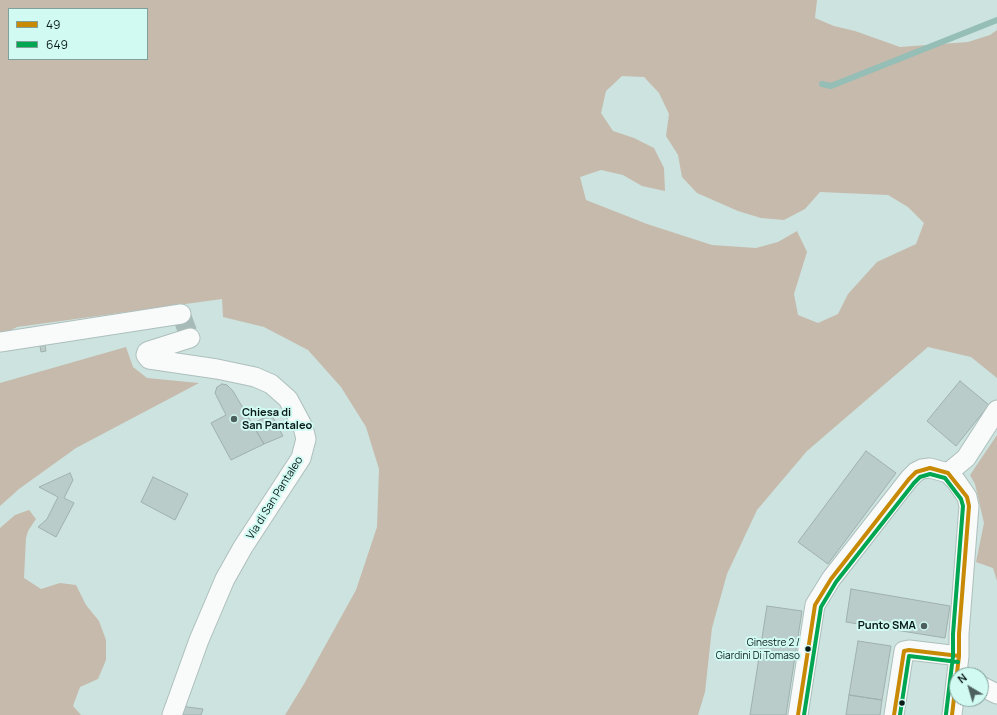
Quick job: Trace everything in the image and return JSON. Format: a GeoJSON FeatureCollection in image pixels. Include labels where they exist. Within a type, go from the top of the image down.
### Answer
{"type":"FeatureCollection","features":[{"type":"Feature","properties":{"kind":"street"},"geometry":{"type":"LineString","coordinates":[[0,342],[181,314]]}},
{"type":"Feature","properties":{"kind":"street","name":"Via di San Pantaleo"},"geometry":{"type":"LineString","coordinates":[[172,715],[199,640],[225,579],[301,458],[306,439],[303,427],[288,400],[278,388],[264,380],[217,369],[149,359],[146,356],[146,352],[190,338]]}},
{"type":"Feature","properties":{"kind":"street"},"geometry":{"type":"LineString","coordinates":[[948,473],[966,458],[997,410]]}},
{"type":"Feature","properties":{"kind":"street"},"geometry":{"type":"LineString","coordinates":[[798,715],[815,605],[831,578],[916,472],[922,469],[930,468],[948,473],[963,490],[967,497],[969,506],[958,634],[959,656],[952,715]]}},
{"type":"Feature","properties":{"kind":"street"},"geometry":{"type":"LineString","coordinates":[[894,715],[904,651],[909,650],[959,656]]}},
{"type":"Feature","properties":{"kind":"street"},"geometry":{"type":"LineString","coordinates":[[959,656],[964,667]]}},
{"type":"Feature","properties":{"kind":"shaded area"},"geometry":{"type":"Polygon","coordinates":[[[0,0],[817,0],[815,18],[834,26],[855,31],[900,47],[968,42],[990,35],[997,30],[997,378],[971,357],[928,347],[807,451],[757,510],[727,574],[712,628],[705,692],[698,715],[285,715],[304,684],[356,590],[377,527],[379,469],[366,427],[341,387],[308,350],[264,327],[223,317],[222,299],[17,327],[0,336],[0,0]],[[622,76],[606,91],[601,113],[613,131],[634,138],[654,148],[664,168],[665,191],[642,186],[623,175],[601,170],[580,177],[586,200],[647,224],[712,245],[756,248],[778,242],[797,231],[807,252],[794,294],[798,315],[818,323],[838,314],[848,294],[877,262],[916,244],[924,223],[908,207],[888,195],[820,192],[805,209],[784,220],[761,218],[738,211],[697,193],[682,177],[678,155],[666,136],[669,114],[659,93],[644,77],[622,76]]]}},
{"type":"Feature","properties":{"kind":"shaded area"},"geometry":{"type":"Polygon","coordinates":[[[126,347],[133,367],[147,378],[199,383],[76,448],[19,489],[0,506],[0,383],[126,347]]]}},
{"type":"Feature","properties":{"kind":"shaded area"},"geometry":{"type":"Polygon","coordinates":[[[997,435],[997,581],[993,568],[976,562],[984,523],[975,484],[970,475],[997,435]]]}},
{"type":"Feature","properties":{"kind":"shaded area"},"geometry":{"type":"Polygon","coordinates":[[[29,510],[36,519],[28,531],[26,538],[24,578],[41,589],[60,583],[76,585],[86,605],[99,621],[106,640],[106,660],[98,679],[80,687],[73,706],[81,715],[0,715],[0,528],[15,515],[29,510]]]}},
{"type":"Feature","properties":{"kind":"building"},"geometry":{"type":"Polygon","coordinates":[[[45,345],[46,351],[41,352],[40,346],[45,345]]]}},
{"type":"Feature","properties":{"kind":"building"},"geometry":{"type":"Polygon","coordinates":[[[960,381],[989,405],[956,446],[927,421],[960,381]]]}},
{"type":"Feature","properties":{"kind":"building","name":"Chiesa di San Pantaleo"},"geometry":{"type":"Polygon","coordinates":[[[222,384],[227,385],[233,391],[264,444],[231,460],[211,423],[226,415],[215,393],[217,387],[222,384]]]}},
{"type":"Feature","properties":{"kind":"building"},"geometry":{"type":"Polygon","coordinates":[[[271,414],[283,436],[264,444],[252,424],[271,414]]]}},
{"type":"Feature","properties":{"kind":"building"},"geometry":{"type":"Polygon","coordinates":[[[866,451],[896,473],[828,564],[798,542],[866,451]]]}},
{"type":"Feature","properties":{"kind":"building"},"geometry":{"type":"Polygon","coordinates":[[[70,473],[73,480],[64,498],[74,503],[56,537],[38,527],[47,519],[58,497],[39,487],[70,473]]]}},
{"type":"Feature","properties":{"kind":"building"},"geometry":{"type":"Polygon","coordinates":[[[153,477],[188,494],[175,520],[141,502],[153,477]]]}},
{"type":"Feature","properties":{"kind":"building"},"geometry":{"type":"Polygon","coordinates":[[[851,589],[950,606],[945,638],[846,622],[851,589]]]}},
{"type":"Feature","properties":{"kind":"building"},"geometry":{"type":"Polygon","coordinates":[[[767,606],[802,611],[786,715],[750,715],[767,606]]]}},
{"type":"Feature","properties":{"kind":"building"},"geometry":{"type":"Polygon","coordinates":[[[858,641],[891,646],[882,700],[849,695],[858,641]]]}},
{"type":"Feature","properties":{"kind":"building"},"geometry":{"type":"Polygon","coordinates":[[[849,695],[882,700],[880,715],[846,715],[849,695]]]}},
{"type":"Feature","properties":{"kind":"building"},"geometry":{"type":"Polygon","coordinates":[[[180,706],[203,709],[201,715],[178,715],[180,706]]]}},
{"type":"Feature","properties":{"kind":"waterway"},"geometry":{"type":"LineString","coordinates":[[822,84],[831,86],[997,20]]}},
{"type":"Feature","properties":{"kind":"tunnel"},"geometry":{"type":"LineString","coordinates":[[181,314],[190,338]]}},
{"type":"Feature","properties":{"kind":"transit line","name":"49"},"geometry":{"type":"LineString","coordinates":[[798,715],[815,605],[831,579],[909,479],[916,472],[930,468],[948,473],[967,497],[969,506],[959,634],[959,656],[952,715]]}},
{"type":"Feature","properties":{"kind":"transit line","name":"649"},"geometry":{"type":"LineString","coordinates":[[804,715],[821,607],[836,582],[914,483],[920,477],[930,474],[945,478],[961,499],[963,506],[953,634],[953,656],[946,714]]}},
{"type":"Feature","properties":{"kind":"transit line","name":"49"},"geometry":{"type":"LineString","coordinates":[[894,715],[904,651],[909,650],[959,656]]}},
{"type":"Feature","properties":{"kind":"transit line","name":"649"},"geometry":{"type":"LineString","coordinates":[[900,715],[909,656],[958,662]]}},
{"type":"Feature","properties":{"kind":"place","name":"Chiesa di San Pantaleo"},"geometry":{"type":"Point","coordinates":[234,419]}},
{"type":"Feature","properties":{"kind":"place","name":"Punto SMA"},"geometry":{"type":"Point","coordinates":[924,626]}},
{"type":"Feature","properties":{"kind":"place","name":"Ginestre 2 / Giardini Di Tomaso"},"geometry":{"type":"Point","coordinates":[808,649]}}]}
